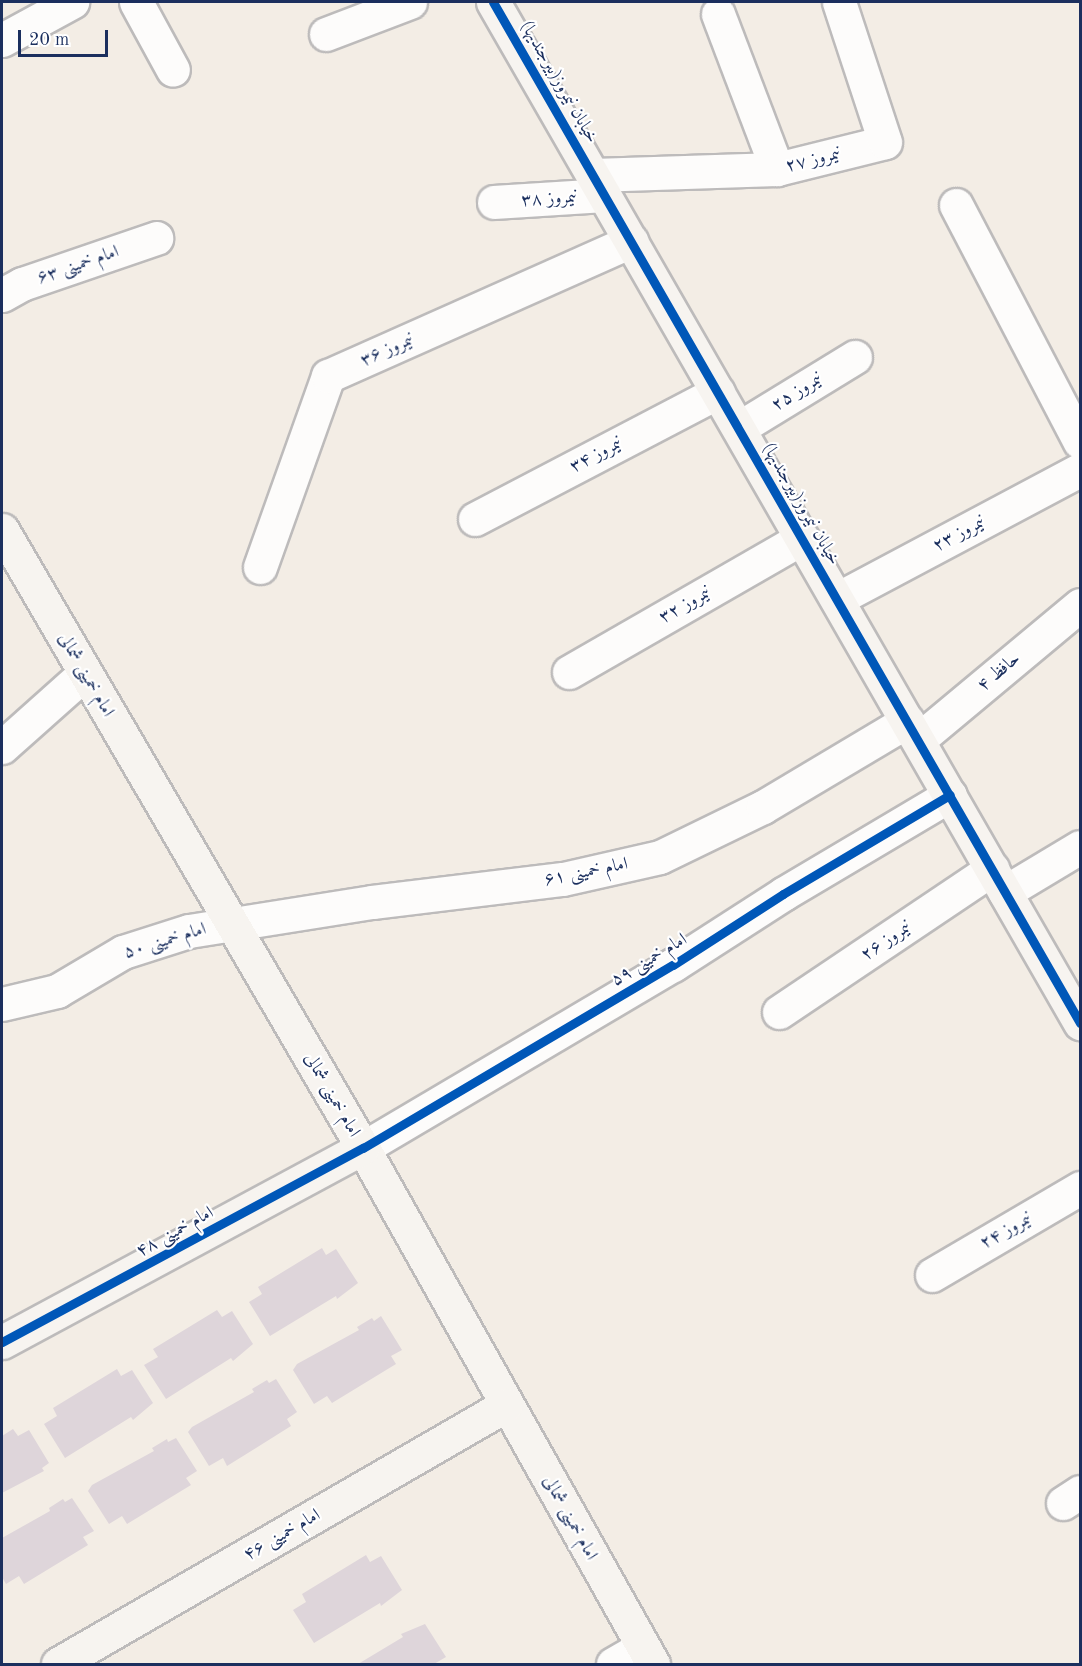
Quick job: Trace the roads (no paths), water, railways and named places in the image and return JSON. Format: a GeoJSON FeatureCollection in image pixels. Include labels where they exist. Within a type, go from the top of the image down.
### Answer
{"type":"FeatureCollection","features":[{"type":"Feature","properties":{"kind":"street"},"geometry":{"type":"LineString","coordinates":[[2,40],[72,2]]}},
{"type":"Feature","properties":{"kind":"street"},"geometry":{"type":"LineString","coordinates":[[136,2],[173,70]]}},
{"type":"Feature","properties":{"kind":"street"},"geometry":{"type":"LineString","coordinates":[[326,34],[410,2]]}},
{"type":"Feature","properties":{"kind":"street","name":"خیابان نیمروز(بیرجندیها)"},"geometry":{"type":"LineString","coordinates":[[493,2],[1080,1023]]}},
{"type":"Feature","properties":{"kind":"street","name":"نیمروز ۲۷"},"geometry":{"type":"LineString","coordinates":[[599,185],[777,169],[885,142],[839,2]]}},
{"type":"Feature","properties":{"kind":"street"},"geometry":{"type":"LineString","coordinates":[[718,14],[777,169]]}},
{"type":"Feature","properties":{"kind":"street","name":"نیمروز ۳۸"},"geometry":{"type":"LineString","coordinates":[[494,202],[599,185]]}},
{"type":"Feature","properties":{"kind":"street"},"geometry":{"type":"LineString","coordinates":[[956,205],[1080,442]]}},
{"type":"Feature","properties":{"kind":"street","name":"امام خمینی ۶۳"},"geometry":{"type":"LineString","coordinates":[[2,295],[156,238]]}},
{"type":"Feature","properties":{"kind":"street","name":"نیمروز ۳۶"},"geometry":{"type":"LineString","coordinates":[[260,567],[328,376],[631,241]]}},
{"type":"Feature","properties":{"kind":"street","name":"نیمروز ۲۵"},"geometry":{"type":"LineString","coordinates":[[739,428],[855,357]]}},
{"type":"Feature","properties":{"kind":"street","name":"نیمروز ۳۴"},"geometry":{"type":"LineString","coordinates":[[475,519],[718,392]]}},
{"type":"Feature","properties":{"kind":"street","name":"نیمروز ۲۳"},"geometry":{"type":"LineString","coordinates":[[837,599],[1080,470]]}},
{"type":"Feature","properties":{"kind":"street","name":"امام خمینی شمالی"},"geometry":{"type":"LineString","coordinates":[[2,530],[363,1148],[648,1656]]}},
{"type":"Feature","properties":{"kind":"street","name":"نیمروز ۳۲"},"geometry":{"type":"LineString","coordinates":[[569,672],[802,538]]}},
{"type":"Feature","properties":{"kind":"street","name":"حافظ ۴"},"geometry":{"type":"LineString","coordinates":[[913,730],[1080,605]]}},
{"type":"Feature","properties":{"kind":"street"},"geometry":{"type":"LineString","coordinates":[[2,747],[85,673]]}},
{"type":"Feature","properties":{"kind":"street","name":"امام خمینی ۶۱"},"geometry":{"type":"LineString","coordinates":[[232,923],[563,879],[660,857],[913,730]]}},
{"type":"Feature","properties":{"kind":"street","name":"امام خمینی ۵۹"},"geometry":{"type":"LineString","coordinates":[[363,1148],[673,965],[783,894],[950,795]]}},
{"type":"Feature","properties":{"kind":"street","name":"نیمروز ۲۶"},"geometry":{"type":"LineString","coordinates":[[779,1012],[999,880],[1080,847]]}},
{"type":"Feature","properties":{"kind":"street","name":"امام خمینی ۵۰"},"geometry":{"type":"LineString","coordinates":[[2,1004],[57,991],[123,952],[232,923]]}},
{"type":"Feature","properties":{"kind":"street","name":"امام خمینی ۴۸"},"geometry":{"type":"LineString","coordinates":[[2,1342],[363,1148]]}},
{"type":"Feature","properties":{"kind":"street","name":"نیمروز ۲۴"},"geometry":{"type":"LineString","coordinates":[[932,1275],[1080,1188]]}},
{"type":"Feature","properties":{"kind":"street","name":"امام خمینی ۴۶"},"geometry":{"type":"LineString","coordinates":[[58,1665],[506,1405]]}},
{"type":"Feature","properties":{"kind":"street"},"geometry":{"type":"LineString","coordinates":[[613,1665],[648,1656]]}}]}
